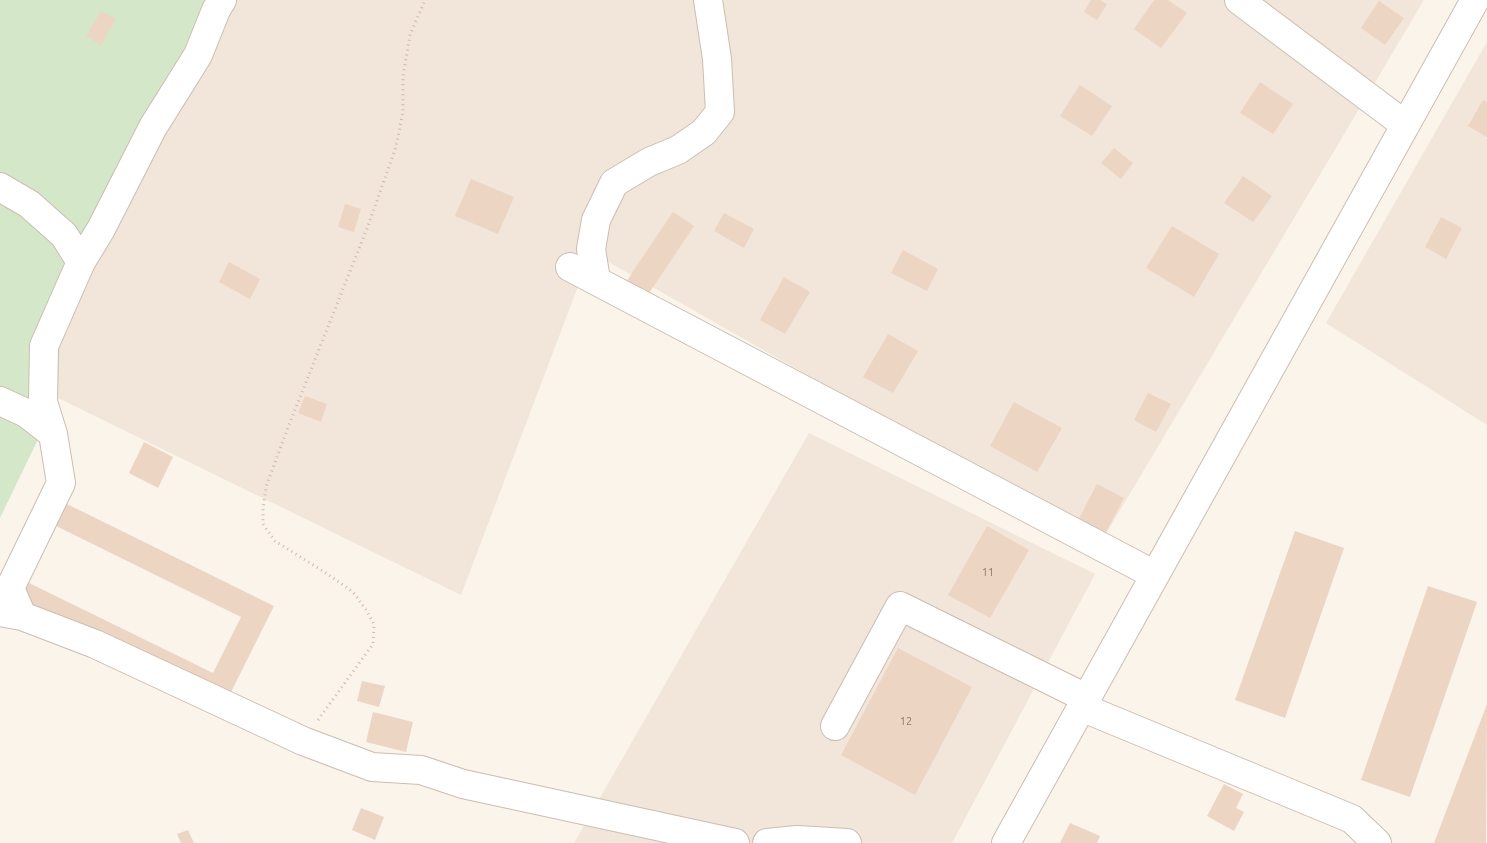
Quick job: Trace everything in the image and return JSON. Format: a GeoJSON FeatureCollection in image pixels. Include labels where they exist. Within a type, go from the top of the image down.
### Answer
{"type":"FeatureCollection","features":[{"type":"Feature","properties":{"kind":"street"},"geometry":{"type":"LineString","coordinates":[[222,0],[198,55],[154,127],[101,229],[81,262],[44,346],[43,402],[53,434],[61,483],[10,588],[11,614],[95,644],[303,741],[372,767],[421,770],[462,784],[735,843]]}},
{"type":"Feature","properties":{"kind":"street"},"geometry":{"type":"LineString","coordinates":[[596,280],[591,248],[596,220],[614,183],[648,162],[678,150],[704,132],[720,112],[717,59],[708,0]]}},
{"type":"Feature","properties":{"kind":"street"},"geometry":{"type":"LineString","coordinates":[[1239,0],[1404,124]]}},
{"type":"Feature","properties":{"kind":"street"},"geometry":{"type":"LineString","coordinates":[[1006,843],[1404,124],[1475,0]]}},
{"type":"Feature","properties":{"kind":"street"},"geometry":{"type":"LineString","coordinates":[[0,187],[29,204],[64,234],[81,262]]}},
{"type":"Feature","properties":{"kind":"street"},"geometry":{"type":"LineString","coordinates":[[570,267],[1155,574]]}},
{"type":"Feature","properties":{"kind":"street"},"geometry":{"type":"LineString","coordinates":[[0,401],[26,413],[53,434]]}},
{"type":"Feature","properties":{"kind":"street"},"geometry":{"type":"LineString","coordinates":[[835,726],[900,606],[1084,703],[1352,819],[1376,843]]}},
{"type":"Feature","properties":{"kind":"street"},"geometry":{"type":"LineString","coordinates":[[768,843],[797,840],[847,843]]}},
{"type":"Feature","properties":{"kind":"path"},"geometry":{"type":"LineString","coordinates":[[303,741],[373,644],[374,624],[353,592],[275,541],[263,524],[266,487],[368,226],[396,148],[403,111],[403,76],[410,35],[425,0]]}},
{"type":"Feature","properties":{"kind":"shaded area"},"geometry":{"type":"Polygon","coordinates":[[[236,0],[1424,0],[1101,542],[591,252],[461,595],[58,398],[63,266],[236,0]]]}},
{"type":"Feature","properties":{"kind":"shaded area"},"geometry":{"type":"Polygon","coordinates":[[[1487,42],[1487,425],[1326,323],[1487,42]]]}},
{"type":"Feature","properties":{"kind":"shaded area"},"geometry":{"type":"Polygon","coordinates":[[[809,433],[1095,574],[952,843],[574,843],[809,433]]]}},
{"type":"Feature","properties":{"kind":"green space"},"geometry":{"type":"Polygon","coordinates":[[[0,0],[233,0],[63,266],[58,398],[0,518],[0,0]]]}},
{"type":"Feature","properties":{"kind":"building"},"geometry":{"type":"Polygon","coordinates":[[[1091,0],[1100,0],[1107,4],[1097,20],[1084,12],[1091,0]]]}},
{"type":"Feature","properties":{"kind":"building"},"geometry":{"type":"Polygon","coordinates":[[[1154,0],[1168,0],[1187,13],[1161,48],[1134,29],[1154,0]]]}},
{"type":"Feature","properties":{"kind":"building"},"geometry":{"type":"Polygon","coordinates":[[[1379,1],[1404,18],[1385,45],[1361,28],[1379,1]]]}},
{"type":"Feature","properties":{"kind":"building"},"geometry":{"type":"Polygon","coordinates":[[[101,11],[116,19],[101,45],[86,36],[101,11]]]}},
{"type":"Feature","properties":{"kind":"building"},"geometry":{"type":"Polygon","coordinates":[[[1260,82],[1293,104],[1273,134],[1240,113],[1260,82]]]}},
{"type":"Feature","properties":{"kind":"building"},"geometry":{"type":"Polygon","coordinates":[[[1080,85],[1112,106],[1092,136],[1060,116],[1080,85]]]}},
{"type":"Feature","properties":{"kind":"building"},"geometry":{"type":"Polygon","coordinates":[[[1483,100],[1487,102],[1487,137],[1468,126],[1483,100]]]}},
{"type":"Feature","properties":{"kind":"building"},"geometry":{"type":"Polygon","coordinates":[[[1114,148],[1133,163],[1121,179],[1101,163],[1114,148]]]}},
{"type":"Feature","properties":{"kind":"building"},"geometry":{"type":"Polygon","coordinates":[[[1243,176],[1272,196],[1253,222],[1224,203],[1243,176]]]}},
{"type":"Feature","properties":{"kind":"building"},"geometry":{"type":"Polygon","coordinates":[[[471,179],[514,197],[498,234],[455,216],[471,179]]]}},
{"type":"Feature","properties":{"kind":"building"},"geometry":{"type":"Polygon","coordinates":[[[345,204],[361,209],[354,232],[338,227],[345,204]]]}},
{"type":"Feature","properties":{"kind":"building"},"geometry":{"type":"Polygon","coordinates":[[[673,212],[694,226],[647,296],[626,282],[673,212]]]}},
{"type":"Feature","properties":{"kind":"building"},"geometry":{"type":"Polygon","coordinates":[[[724,213],[754,229],[744,248],[714,231],[724,213]]]}},
{"type":"Feature","properties":{"kind":"building"},"geometry":{"type":"Polygon","coordinates":[[[1441,217],[1462,228],[1446,259],[1425,247],[1441,217]]]}},
{"type":"Feature","properties":{"kind":"building"},"geometry":{"type":"Polygon","coordinates":[[[1172,226],[1219,254],[1194,297],[1146,268],[1172,226]]]}},
{"type":"Feature","properties":{"kind":"building"},"geometry":{"type":"Polygon","coordinates":[[[903,250],[938,269],[927,291],[891,273],[903,250]]]}},
{"type":"Feature","properties":{"kind":"building"},"geometry":{"type":"Polygon","coordinates":[[[229,262],[260,279],[250,299],[219,282],[229,262]]]}},
{"type":"Feature","properties":{"kind":"building"},"geometry":{"type":"Polygon","coordinates":[[[784,277],[810,292],[785,334],[760,320],[784,277]]]}},
{"type":"Feature","properties":{"kind":"building"},"geometry":{"type":"Polygon","coordinates":[[[888,334],[918,351],[893,393],[863,377],[888,334]]]}},
{"type":"Feature","properties":{"kind":"building"},"geometry":{"type":"Polygon","coordinates":[[[1148,393],[1171,404],[1156,432],[1134,420],[1148,393]]]}},
{"type":"Feature","properties":{"kind":"building"},"geometry":{"type":"Polygon","coordinates":[[[305,396],[327,404],[321,422],[298,413],[305,396]]]}},
{"type":"Feature","properties":{"kind":"building"},"geometry":{"type":"Polygon","coordinates":[[[1014,402],[1062,428],[1037,472],[990,446],[1014,402]]]}},
{"type":"Feature","properties":{"kind":"building"},"geometry":{"type":"Polygon","coordinates":[[[144,442],[173,457],[158,488],[129,473],[144,442]]]}},
{"type":"Feature","properties":{"kind":"building"},"geometry":{"type":"Polygon","coordinates":[[[1097,484],[1124,498],[1101,542],[1074,528],[1097,484]]]}},
{"type":"Feature","properties":{"kind":"building"},"geometry":{"type":"Polygon","coordinates":[[[63,502],[274,606],[225,704],[16,601],[25,581],[213,673],[241,617],[52,524],[63,502]]]}},
{"type":"Feature","properties":{"kind":"building"},"geometry":{"type":"Polygon","coordinates":[[[987,526],[1029,550],[990,618],[948,595],[987,526]]]}},
{"type":"Feature","properties":{"kind":"building"},"geometry":{"type":"Polygon","coordinates":[[[1295,531],[1344,548],[1285,718],[1235,700],[1295,531]]]}},
{"type":"Feature","properties":{"kind":"building"},"geometry":{"type":"Polygon","coordinates":[[[1428,586],[1477,602],[1410,797],[1361,780],[1428,586]]]}},
{"type":"Feature","properties":{"kind":"building"},"geometry":{"type":"Polygon","coordinates":[[[898,648],[972,687],[915,795],[841,755],[898,648]]]}},
{"type":"Feature","properties":{"kind":"building"},"geometry":{"type":"Polygon","coordinates":[[[362,681],[385,686],[379,707],[357,701],[362,681]]]}},
{"type":"Feature","properties":{"kind":"building"},"geometry":{"type":"Polygon","coordinates":[[[1487,704],[1486,843],[1434,843],[1487,704]]]}},
{"type":"Feature","properties":{"kind":"building"},"geometry":{"type":"Polygon","coordinates":[[[373,712],[413,722],[406,752],[366,742],[373,712]]]}},
{"type":"Feature","properties":{"kind":"building"},"geometry":{"type":"Polygon","coordinates":[[[1224,784],[1243,794],[1236,808],[1244,812],[1234,831],[1207,816],[1224,784]]]}},
{"type":"Feature","properties":{"kind":"building"},"geometry":{"type":"Polygon","coordinates":[[[361,808],[384,817],[375,840],[352,830],[361,808]]]}},
{"type":"Feature","properties":{"kind":"building"},"geometry":{"type":"Polygon","coordinates":[[[1070,823],[1100,836],[1097,843],[1060,843],[1070,823]]]}},
{"type":"Feature","properties":{"kind":"building"},"geometry":{"type":"Polygon","coordinates":[[[188,830],[194,843],[181,843],[177,834],[188,830]]]}}]}
